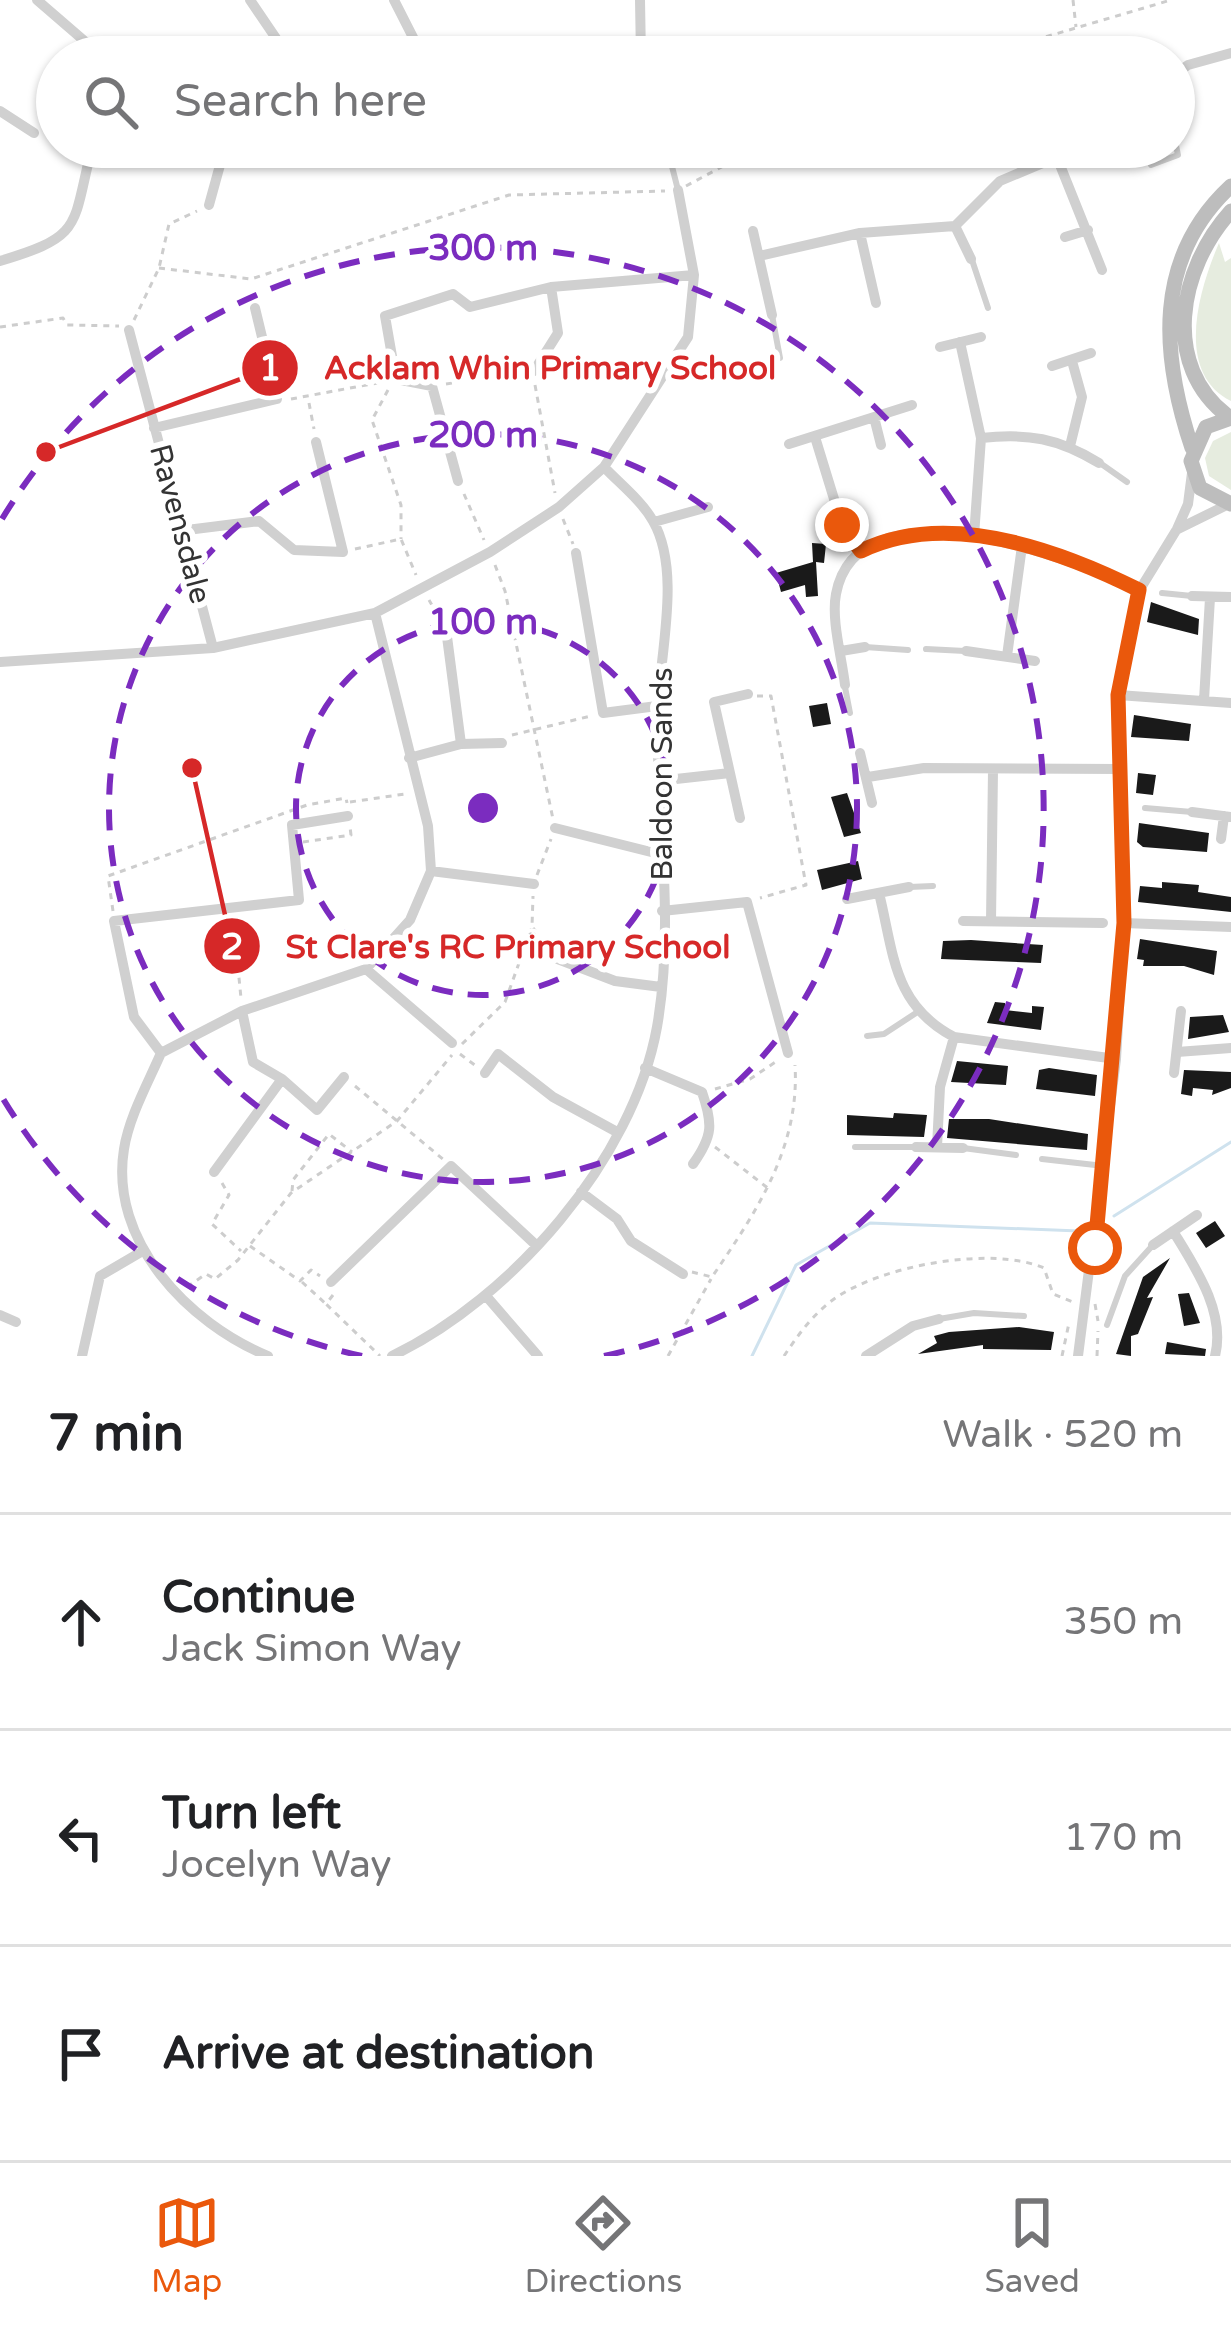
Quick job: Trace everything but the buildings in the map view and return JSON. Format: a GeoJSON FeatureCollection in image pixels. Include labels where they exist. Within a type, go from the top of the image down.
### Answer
{"type":"FeatureCollection","features":[{"type":"Feature","properties":{"kind":"main road"},"geometry":{"type":"LineString","coordinates":[[1230,504],[1213,499],[1192,473],[1192,448],[1169,351],[1170,300],[1191,235],[1231,186]]}},
{"type":"Feature","properties":{"kind":"main road"},"geometry":{"type":"LineString","coordinates":[[1192,448],[1206,428],[1230,417],[1200,391],[1184,324],[1198,260],[1231,211]]}},
{"type":"Feature","properties":{"kind":"street"},"geometry":{"type":"LineString","coordinates":[[37,0],[79,36]]}},
{"type":"Feature","properties":{"kind":"street"},"geometry":{"type":"LineString","coordinates":[[250,0],[272,36]]}},
{"type":"Feature","properties":{"kind":"street"},"geometry":{"type":"LineString","coordinates":[[394,0],[412,36]]}},
{"type":"Feature","properties":{"kind":"street"},"geometry":{"type":"LineString","coordinates":[[640,0],[641,36]]}},
{"type":"Feature","properties":{"kind":"street"},"geometry":{"type":"LineString","coordinates":[[1195,62],[1231,53]]}},
{"type":"Feature","properties":{"kind":"street"},"geometry":{"type":"LineString","coordinates":[[0,111],[16,129],[34,133]]}},
{"type":"Feature","properties":{"kind":"street"},"geometry":{"type":"LineString","coordinates":[[0,261],[55,244],[67,234],[86,168]]}},
{"type":"Feature","properties":{"kind":"street"},"geometry":{"type":"LineString","coordinates":[[209,205],[219,168]]}},
{"type":"Feature","properties":{"kind":"street"},"geometry":{"type":"LineString","coordinates":[[759,256],[860,233],[955,226],[1000,182],[1029,168]]}},
{"type":"Feature","properties":{"kind":"street"},"geometry":{"type":"LineString","coordinates":[[1062,168],[1102,270]]}},
{"type":"Feature","properties":{"kind":"street"},"geometry":{"type":"LineString","coordinates":[[0,662],[213,648],[375,613],[490,553],[559,507],[604,467],[688,337],[694,275],[678,190]]}},
{"type":"Feature","properties":{"kind":"street"},"geometry":{"type":"LineString","coordinates":[[955,226],[971,259]]}},
{"type":"Feature","properties":{"kind":"street"},"geometry":{"type":"LineString","coordinates":[[1065,237],[1088,230]]}},
{"type":"Feature","properties":{"kind":"street"},"geometry":{"type":"LineString","coordinates":[[753,231],[772,315]]}},
{"type":"Feature","properties":{"kind":"street"},"geometry":{"type":"LineString","coordinates":[[860,233],[876,303]]}},
{"type":"Feature","properties":{"kind":"street"},"geometry":{"type":"LineString","coordinates":[[458,481],[432,386],[396,379],[385,316],[453,294],[470,307],[551,287],[694,275]]}},
{"type":"Feature","properties":{"kind":"street"},"geometry":{"type":"LineString","coordinates":[[534,371],[558,333],[551,287]]}},
{"type":"Feature","properties":{"kind":"street"},"geometry":{"type":"LineString","coordinates":[[154,428],[277,400],[255,308]]}},
{"type":"Feature","properties":{"kind":"street","name":"Ravensdale"},"geometry":{"type":"LineString","coordinates":[[129,330],[213,648]]}},
{"type":"Feature","properties":{"kind":"street"},"geometry":{"type":"LineString","coordinates":[[940,347],[981,337]]}},
{"type":"Feature","properties":{"kind":"street"},"geometry":{"type":"LineString","coordinates":[[960,342],[981,438],[974,536]]}},
{"type":"Feature","properties":{"kind":"street"},"geometry":{"type":"LineString","coordinates":[[1052,366],[1091,353]]}},
{"type":"Feature","properties":{"kind":"street"},"geometry":{"type":"LineString","coordinates":[[1070,446],[1082,398],[1072,361]]}},
{"type":"Feature","properties":{"kind":"street"},"geometry":{"type":"LineString","coordinates":[[789,444],[912,405]]}},
{"type":"Feature","properties":{"kind":"street"},"geometry":{"type":"LineString","coordinates":[[874,417],[881,445]]}},
{"type":"Feature","properties":{"kind":"street"},"geometry":{"type":"LineString","coordinates":[[981,438],[1028,433],[1070,446],[1099,463]]}},
{"type":"Feature","properties":{"kind":"street"},"geometry":{"type":"LineString","coordinates":[[814,437],[842,525],[861,551]]}},
{"type":"Feature","properties":{"kind":"street"},"geometry":{"type":"LineString","coordinates":[[179,531],[259,521],[294,550],[343,552],[316,442]]}},
{"type":"Feature","properties":{"kind":"street"},"geometry":{"type":"LineString","coordinates":[[604,467],[654,522],[708,507]]}},
{"type":"Feature","properties":{"kind":"street"},"geometry":{"type":"LineString","coordinates":[[1078,1356],[1116,1059],[1124,923],[1118,695],[1139,590],[1177,529],[1188,504],[1192,473]]}},
{"type":"Feature","properties":{"kind":"street"},"geometry":{"type":"LineString","coordinates":[[1177,529],[1230,504]]}},
{"type":"Feature","properties":{"kind":"street","name":"Baldoon Sands"},"geometry":{"type":"LineString","coordinates":[[392,1356],[438,1334],[487,1297],[537,1246],[581,1192],[617,1132],[645,1068],[657,1028],[661,987],[657,706],[668,590],[654,522]]}},
{"type":"Feature","properties":{"kind":"street"},"geometry":{"type":"LineString","coordinates":[[845,686],[835,596],[847,566],[861,551],[905,535],[974,536],[1022,546],[1070,559],[1139,590]]}},
{"type":"Feature","properties":{"kind":"street"},"geometry":{"type":"LineString","coordinates":[[1007,656],[1022,546]]}},
{"type":"Feature","properties":{"kind":"street"},"geometry":{"type":"LineString","coordinates":[[576,553],[603,712],[657,706]]}},
{"type":"Feature","properties":{"kind":"street"},"geometry":{"type":"LineString","coordinates":[[1192,596],[1231,597]]}},
{"type":"Feature","properties":{"kind":"street"},"geometry":{"type":"LineString","coordinates":[[1204,700],[1210,598]]}},
{"type":"Feature","properties":{"kind":"street"},"geometry":{"type":"LineString","coordinates":[[268,1356],[240,1342],[177,1294],[141,1252],[126,1203],[124,1150],[161,1053],[242,1010],[366,969],[410,920],[431,872],[428,826],[375,613]]}},
{"type":"Feature","properties":{"kind":"street"},"geometry":{"type":"LineString","coordinates":[[446,629],[461,744]]}},
{"type":"Feature","properties":{"kind":"street"},"geometry":{"type":"LineString","coordinates":[[841,651],[865,647]]}},
{"type":"Feature","properties":{"kind":"street"},"geometry":{"type":"LineString","coordinates":[[966,651],[1035,661]]}},
{"type":"Feature","properties":{"kind":"street"},"geometry":{"type":"LineString","coordinates":[[740,818],[714,702],[748,694]]}},
{"type":"Feature","properties":{"kind":"street"},"geometry":{"type":"LineString","coordinates":[[1118,695],[1231,704]]}},
{"type":"Feature","properties":{"kind":"street"},"geometry":{"type":"LineString","coordinates":[[410,758],[461,744],[502,743]]}},
{"type":"Feature","properties":{"kind":"street"},"geometry":{"type":"LineString","coordinates":[[860,753],[872,803]]}},
{"type":"Feature","properties":{"kind":"street"},"geometry":{"type":"LineString","coordinates":[[868,777],[924,768],[1120,769]]}},
{"type":"Feature","properties":{"kind":"street"},"geometry":{"type":"LineString","coordinates":[[991,921],[993,770]]}},
{"type":"Feature","properties":{"kind":"street"},"geometry":{"type":"LineString","coordinates":[[658,781],[730,773]]}},
{"type":"Feature","properties":{"kind":"street"},"geometry":{"type":"LineString","coordinates":[[161,1053],[134,1017],[114,921],[299,900],[292,825],[347,810]]}},
{"type":"Feature","properties":{"kind":"street"},"geometry":{"type":"LineString","coordinates":[[1192,812],[1228,816],[1221,839]]}},
{"type":"Feature","properties":{"kind":"street"},"geometry":{"type":"LineString","coordinates":[[555,828],[659,854]]}},
{"type":"Feature","properties":{"kind":"street"},"geometry":{"type":"LineString","coordinates":[[431,872],[534,884]]}},
{"type":"Feature","properties":{"kind":"street"},"geometry":{"type":"LineString","coordinates":[[847,899],[909,887]]}},
{"type":"Feature","properties":{"kind":"street"},"geometry":{"type":"LineString","coordinates":[[879,893],[902,986],[916,1013],[954,1037],[1116,1059]]}},
{"type":"Feature","properties":{"kind":"street"},"geometry":{"type":"LineString","coordinates":[[662,911],[747,902],[788,1053]]}},
{"type":"Feature","properties":{"kind":"street"},"geometry":{"type":"LineString","coordinates":[[963,921],[1103,923]]}},
{"type":"Feature","properties":{"kind":"street"},"geometry":{"type":"LineString","coordinates":[[1124,923],[1231,927]]}},
{"type":"Feature","properties":{"kind":"street"},"geometry":{"type":"LineString","coordinates":[[555,958],[615,981],[661,987]]}},
{"type":"Feature","properties":{"kind":"street"},"geometry":{"type":"LineString","coordinates":[[366,969],[454,1046]]}},
{"type":"Feature","properties":{"kind":"street"},"geometry":{"type":"LineString","coordinates":[[242,1010],[253,1062],[282,1079],[317,1110],[344,1077]]}},
{"type":"Feature","properties":{"kind":"street"},"geometry":{"type":"LineString","coordinates":[[1174,1073],[1181,1011]]}},
{"type":"Feature","properties":{"kind":"street"},"geometry":{"type":"LineString","coordinates":[[937,1147],[940,1087],[954,1037]]}},
{"type":"Feature","properties":{"kind":"street"},"geometry":{"type":"LineString","coordinates":[[1177,1052],[1231,1048]]}},
{"type":"Feature","properties":{"kind":"street"},"geometry":{"type":"LineString","coordinates":[[485,1073],[498,1054],[553,1097],[617,1132]]}},
{"type":"Feature","properties":{"kind":"street"},"geometry":{"type":"LineString","coordinates":[[645,1068],[702,1093],[712,1124],[709,1142],[693,1164]]}},
{"type":"Feature","properties":{"kind":"street"},"geometry":{"type":"LineString","coordinates":[[214,1172],[282,1079]]}},
{"type":"Feature","properties":{"kind":"street"},"geometry":{"type":"LineString","coordinates":[[916,1147],[963,1148]]}},
{"type":"Feature","properties":{"kind":"street"},"geometry":{"type":"LineString","coordinates":[[331,1282],[451,1166],[537,1246]]}},
{"type":"Feature","properties":{"kind":"street"},"geometry":{"type":"LineString","coordinates":[[581,1192],[617,1219],[631,1241],[683,1274]]}},
{"type":"Feature","properties":{"kind":"street"},"geometry":{"type":"LineString","coordinates":[[1153,1245],[1197,1215]]}},
{"type":"Feature","properties":{"kind":"street"},"geometry":{"type":"LineString","coordinates":[[1173,1232],[1207,1290],[1215,1322],[1214,1356]]}},
{"type":"Feature","properties":{"kind":"street"},"geometry":{"type":"LineString","coordinates":[[82,1356],[100,1276],[141,1252]]}},
{"type":"Feature","properties":{"kind":"street"},"geometry":{"type":"LineString","coordinates":[[487,1297],[538,1356]]}},
{"type":"Feature","properties":{"kind":"street"},"geometry":{"type":"LineString","coordinates":[[0,1315],[16,1322]]}},
{"type":"Feature","properties":{"kind":"street"},"geometry":{"type":"LineString","coordinates":[[866,1356],[887,1341],[939,1319]]}},
{"type":"Feature","properties":{"kind":"street"},"geometry":{"type":"LineString","coordinates":[[887,1341],[896,1356]]}},
{"type":"Feature","properties":{"kind":"street"},"geometry":{"type":"LineString","coordinates":[[234,1356],[240,1342]]}},
{"type":"Feature","properties":{"kind":"lane"},"geometry":{"type":"LineString","coordinates":[[672,168],[678,190]]}},
{"type":"Feature","properties":{"kind":"lane"},"geometry":{"type":"LineString","coordinates":[[971,259],[988,308]]}},
{"type":"Feature","properties":{"kind":"lane"},"geometry":{"type":"LineString","coordinates":[[772,315],[780,358]]}},
{"type":"Feature","properties":{"kind":"lane"},"geometry":{"type":"LineString","coordinates":[[1099,463],[1126,482]]}},
{"type":"Feature","properties":{"kind":"lane"},"geometry":{"type":"LineString","coordinates":[[1162,592],[1192,596]]}},
{"type":"Feature","properties":{"kind":"lane"},"geometry":{"type":"LineString","coordinates":[[865,647],[908,650]]}},
{"type":"Feature","properties":{"kind":"lane"},"geometry":{"type":"LineString","coordinates":[[926,649],[966,651]]}},
{"type":"Feature","properties":{"kind":"lane"},"geometry":{"type":"LineString","coordinates":[[845,686],[850,713]]}},
{"type":"Feature","properties":{"kind":"lane"},"geometry":{"type":"LineString","coordinates":[[1145,808],[1192,812]]}},
{"type":"Feature","properties":{"kind":"lane"},"geometry":{"type":"LineString","coordinates":[[909,887],[933,886]]}},
{"type":"Feature","properties":{"kind":"lane"},"geometry":{"type":"LineString","coordinates":[[867,1036],[884,1034],[916,1013]]}},
{"type":"Feature","properties":{"kind":"lane"},"geometry":{"type":"LineString","coordinates":[[855,1147],[916,1147]]}},
{"type":"Feature","properties":{"kind":"lane"},"geometry":{"type":"LineString","coordinates":[[963,1148],[1016,1155]]}},
{"type":"Feature","properties":{"kind":"lane"},"geometry":{"type":"LineString","coordinates":[[1042,1159],[1104,1166]]}},
{"type":"Feature","properties":{"kind":"lane"},"geometry":{"type":"LineString","coordinates":[[1107,1325],[1125,1276],[1153,1245]]}},
{"type":"Feature","properties":{"kind":"lane"},"geometry":{"type":"LineString","coordinates":[[997,1313],[998,1303]]}},
{"type":"Feature","properties":{"kind":"lane"},"geometry":{"type":"LineString","coordinates":[[939,1319],[997,1313],[1024,1316]]}},
{"type":"Feature","properties":{"kind":"path"},"geometry":{"type":"LineString","coordinates":[[1073,0],[1076,28]]}},
{"type":"Feature","properties":{"kind":"path"},"geometry":{"type":"LineString","coordinates":[[1048,36],[1171,0]]}},
{"type":"Feature","properties":{"kind":"path"},"geometry":{"type":"LineString","coordinates":[[159,268],[251,279],[509,195],[678,190],[719,168]]}},
{"type":"Feature","properties":{"kind":"path"},"geometry":{"type":"LineString","coordinates":[[0,327],[63,318],[67,325],[110,322],[129,330],[159,268],[169,224],[209,205]]}},
{"type":"Feature","properties":{"kind":"path"},"geometry":{"type":"LineString","coordinates":[[432,386],[534,371],[542,443],[576,553]]}},
{"type":"Feature","properties":{"kind":"path"},"geometry":{"type":"LineString","coordinates":[[277,400],[308,399],[396,379]]}},
{"type":"Feature","properties":{"kind":"path"},"geometry":{"type":"LineString","coordinates":[[396,379],[372,420],[401,505],[400,539],[446,629]]}},
{"type":"Feature","properties":{"kind":"path"},"geometry":{"type":"LineString","coordinates":[[308,399],[316,442]]}},
{"type":"Feature","properties":{"kind":"path"},"geometry":{"type":"LineString","coordinates":[[177,1294],[206,1274],[215,1279],[292,1193],[397,1121],[454,1046],[505,1002],[532,927],[534,884],[555,828],[505,591],[458,481]]}},
{"type":"Feature","properties":{"kind":"path"},"geometry":{"type":"LineString","coordinates":[[343,552],[400,539]]}},
{"type":"Feature","properties":{"kind":"path"},"geometry":{"type":"LineString","coordinates":[[747,902],[806,885],[771,696],[748,694]]}},
{"type":"Feature","properties":{"kind":"path"},"geometry":{"type":"LineString","coordinates":[[502,743],[509,735],[603,712]]}},
{"type":"Feature","properties":{"kind":"path"},"geometry":{"type":"LineString","coordinates":[[114,921],[108,876],[307,805],[346,797],[347,810]]}},
{"type":"Feature","properties":{"kind":"path"},"geometry":{"type":"LineString","coordinates":[[232,910],[242,1010]]}},
{"type":"Feature","properties":{"kind":"path"},"geometry":{"type":"LineString","coordinates":[[532,927],[555,958]]}},
{"type":"Feature","properties":{"kind":"path"},"geometry":{"type":"LineString","coordinates":[[454,1046],[485,1073]]}},
{"type":"Feature","properties":{"kind":"path"},"geometry":{"type":"LineString","coordinates":[[668,1356],[712,1277],[771,1190],[792,1106],[796,1068],[788,1053],[750,1079],[702,1093]]}},
{"type":"Feature","properties":{"kind":"path"},"geometry":{"type":"LineString","coordinates":[[344,1077],[451,1166]]}},
{"type":"Feature","properties":{"kind":"path"},"geometry":{"type":"LineString","coordinates":[[292,1193],[292,1180],[329,1134],[352,1152]]}},
{"type":"Feature","properties":{"kind":"path"},"geometry":{"type":"LineString","coordinates":[[709,1142],[771,1190]]}},
{"type":"Feature","properties":{"kind":"path"},"geometry":{"type":"LineString","coordinates":[[214,1172],[229,1195],[212,1224],[243,1253]]}},
{"type":"Feature","properties":{"kind":"path"},"geometry":{"type":"LineString","coordinates":[[249,1245],[300,1281],[380,1356]]}},
{"type":"Feature","properties":{"kind":"path"},"geometry":{"type":"LineString","coordinates":[[784,1356],[812,1318],[835,1298],[906,1268],[979,1260],[1033,1263],[1044,1268],[1053,1294],[1087,1304]]}},
{"type":"Feature","properties":{"kind":"path"},"geometry":{"type":"LineString","coordinates":[[300,1281],[311,1270],[331,1282],[336,1292],[326,1304]]}},
{"type":"Feature","properties":{"kind":"path"},"geometry":{"type":"LineString","coordinates":[[683,1274],[697,1270],[712,1277]]}},
{"type":"Feature","properties":{"kind":"path"},"geometry":{"type":"LineString","coordinates":[[1062,1356],[1069,1323]]}},
{"type":"Feature","properties":{"kind":"shaded area"},"geometry":{"type":"Polygon","coordinates":[[[1219,243],[1225,262],[1231,258],[1231,401],[1213,388],[1197,350],[1199,305],[1219,243]]]}},
{"type":"Feature","properties":{"kind":"shaded area"},"geometry":{"type":"Polygon","coordinates":[[[1231,432],[1231,490],[1209,476],[1205,458],[1213,441],[1231,432]]]}},
{"type":"Feature","properties":{"kind":"waterway"},"geometry":{"type":"LineString","coordinates":[[1114,1216],[1231,1142]]}},
{"type":"Feature","properties":{"kind":"waterway"},"geometry":{"type":"LineString","coordinates":[[752,1356],[796,1265],[870,1223],[1079,1231]]}},
{"type":"Feature","properties":{"kind":"place","name":"Acklam Whin Primary School"},"geometry":{"type":"Point","coordinates":[46,452]}},
{"type":"Feature","properties":{"kind":"place","name":"St Clare's RC Primary School"},"geometry":{"type":"Point","coordinates":[192,768]}},
{"type":"Feature","properties":{"kind":"route"},"geometry":{"type":"LineString","coordinates":[[842,525],[861,551],[886,538],[905,535],[974,536],[1070,559],[1139,590],[1118,695],[1124,923],[1116,1059],[1095,1248]]}}]}
